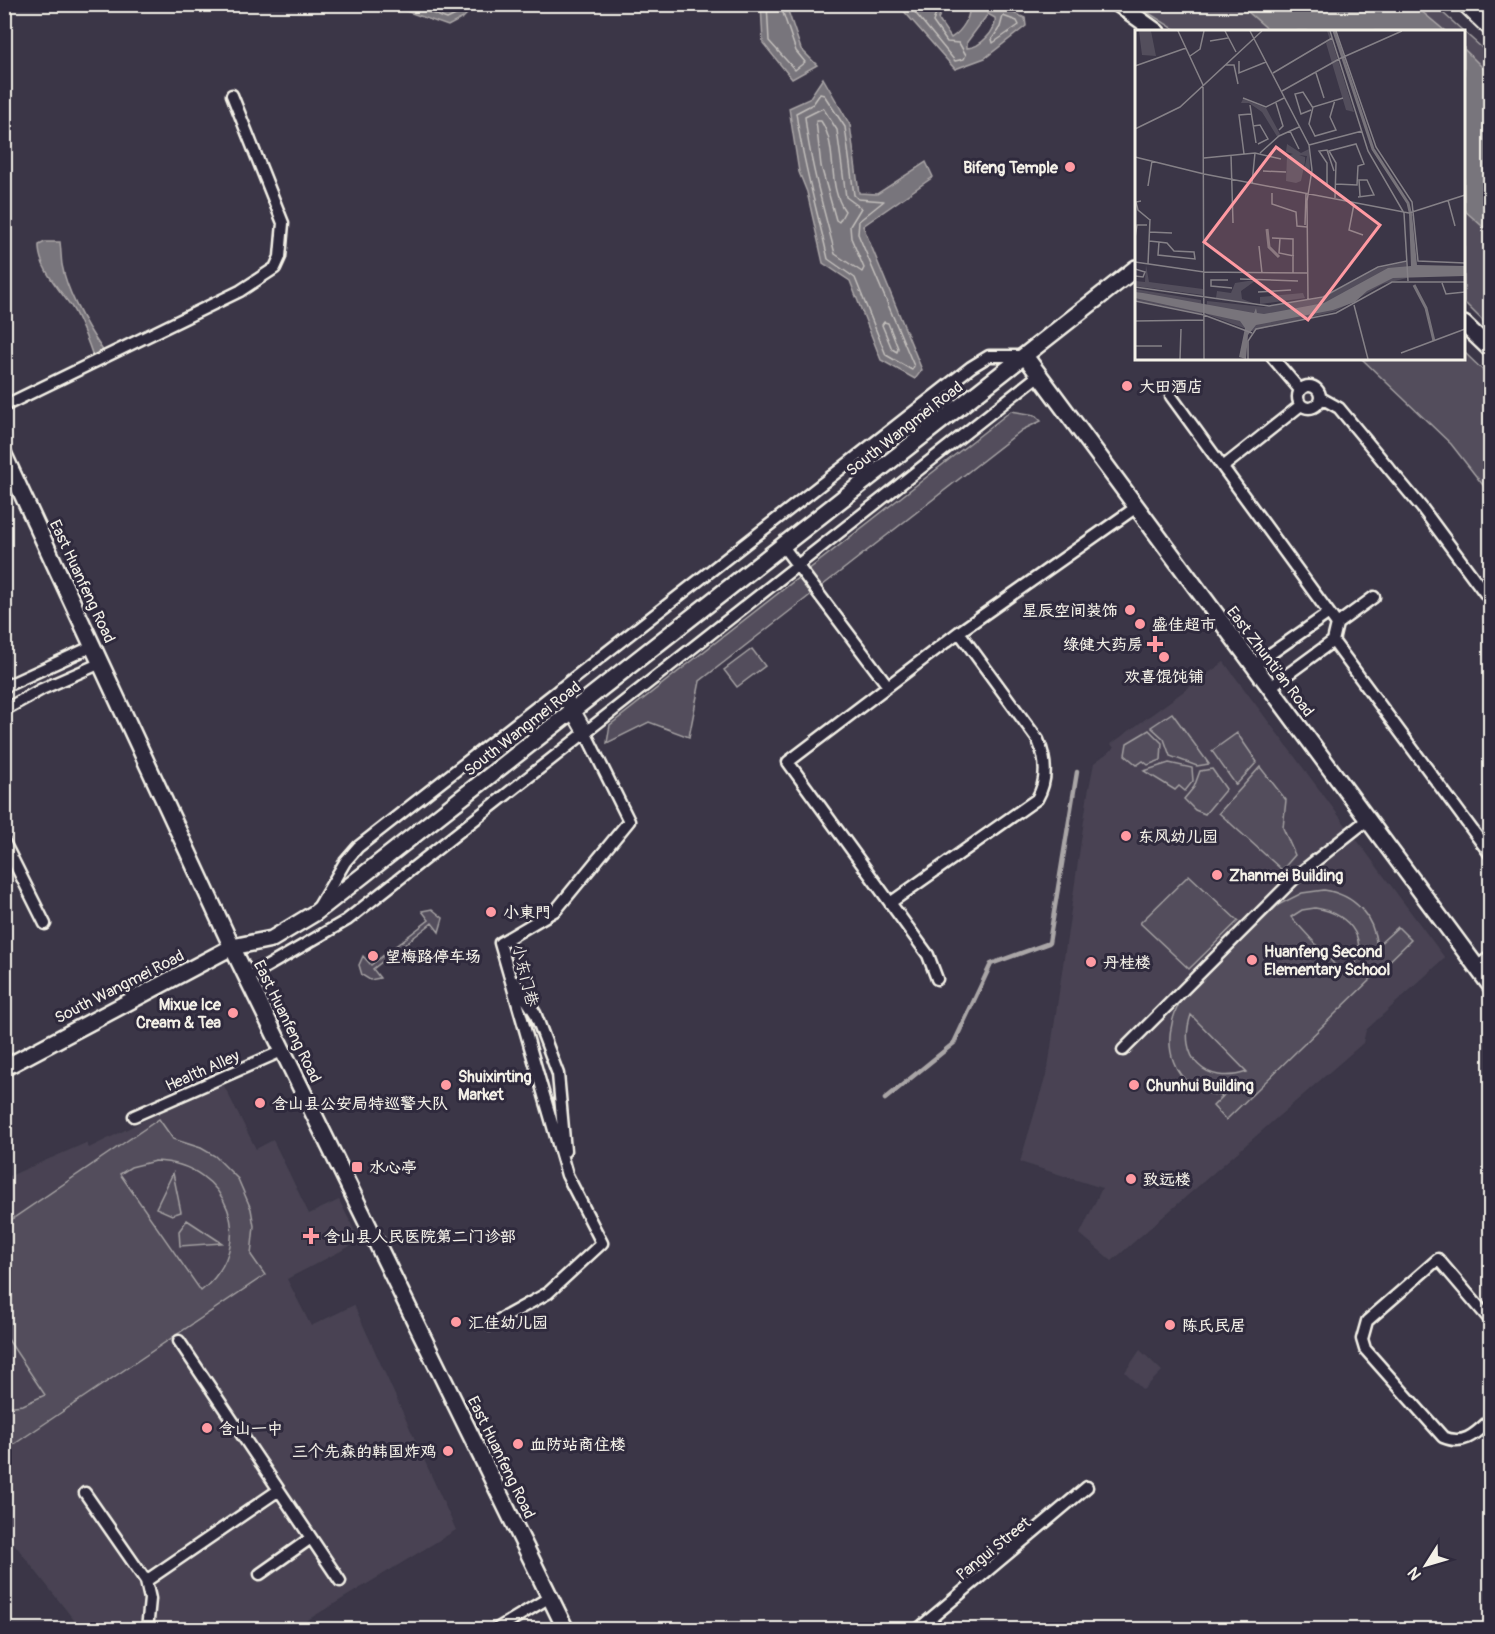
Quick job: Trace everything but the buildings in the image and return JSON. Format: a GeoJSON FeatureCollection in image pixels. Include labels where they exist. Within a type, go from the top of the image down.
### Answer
{"type":"FeatureCollection","features":[{"type":"Feature","properties":{"kind":"main road"},"geometry":{"type":"LineString","coordinates":[[1118,4],[1154,30]]}},
{"type":"Feature","properties":{"kind":"main road","name":"South Wangmei Road"},"geometry":{"type":"LineString","coordinates":[[4,1068],[232,947],[272,939],[315,913],[1135,270]]}},
{"type":"Feature","properties":{"kind":"main road"},"geometry":{"type":"LineString","coordinates":[[1465,325],[1491,349]]}},
{"type":"Feature","properties":{"kind":"main road","name":"South Wangmei Road"},"geometry":{"type":"LineString","coordinates":[[925,433],[1025,356]]}},
{"type":"Feature","properties":{"kind":"main road","name":"East Zhunti'an Road"},"geometry":{"type":"LineString","coordinates":[[1025,356],[1366,820],[1491,985]]}},
{"type":"Feature","properties":{"kind":"main road","name":"East Huanfeng Road"},"geometry":{"type":"LineString","coordinates":[[4,455],[232,947],[566,1629]]}},
{"type":"Feature","properties":{"kind":"street"},"geometry":{"type":"LineString","coordinates":[[1464,4],[1491,29]]}},
{"type":"Feature","properties":{"kind":"street"},"geometry":{"type":"LineString","coordinates":[[4,406],[240,291],[275,268],[280,257],[283,223],[232,95]]}},
{"type":"Feature","properties":{"kind":"street"},"geometry":{"type":"LineString","coordinates":[[315,913],[345,862],[358,847],[971,367],[989,356],[1025,356]]}},
{"type":"Feature","properties":{"kind":"street"},"geometry":{"type":"LineString","coordinates":[[1275,360],[1300,390]]}},
{"type":"Feature","properties":{"kind":"street"},"geometry":{"type":"LineString","coordinates":[[247,978],[347,920],[1039,375]]}},
{"type":"Feature","properties":{"kind":"street"},"geometry":{"type":"LineString","coordinates":[[1306,386],[1313,386],[1319,391],[1321,398],[1318,405],[1311,408],[1301,405],[1298,398],[1300,390],[1306,386]]}},
{"type":"Feature","properties":{"kind":"street"},"geometry":{"type":"LineString","coordinates":[[1171,396],[1336,624],[1333,641],[1269,688]]}},
{"type":"Feature","properties":{"kind":"street"},"geometry":{"type":"LineString","coordinates":[[1321,398],[1339,408],[1422,508],[1491,600]]}},
{"type":"Feature","properties":{"kind":"street"},"geometry":{"type":"LineString","coordinates":[[1223,466],[1301,405]]}},
{"type":"Feature","properties":{"kind":"street"},"geometry":{"type":"LineString","coordinates":[[937,979],[928,955],[788,762],[959,632],[1135,508]]}},
{"type":"Feature","properties":{"kind":"street"},"geometry":{"type":"LineString","coordinates":[[782,545],[888,686]]}},
{"type":"Feature","properties":{"kind":"street"},"geometry":{"type":"LineString","coordinates":[[1336,624],[1374,597]]}},
{"type":"Feature","properties":{"kind":"street"},"geometry":{"type":"LineString","coordinates":[[1253,666],[1329,613]]}},
{"type":"Feature","properties":{"kind":"street"},"geometry":{"type":"LineString","coordinates":[[890,903],[1037,799],[1042,790],[1044,753],[1038,740],[959,632]]}},
{"type":"Feature","properties":{"kind":"street"},"geometry":{"type":"LineString","coordinates":[[1333,641],[1491,854]]}},
{"type":"Feature","properties":{"kind":"street"},"geometry":{"type":"LineString","coordinates":[[4,687],[93,646]]}},
{"type":"Feature","properties":{"kind":"street"},"geometry":{"type":"LineString","coordinates":[[4,710],[42,689],[101,663]]}},
{"type":"Feature","properties":{"kind":"street"},"geometry":{"type":"LineString","coordinates":[[561,690],[585,732]]}},
{"type":"Feature","properties":{"kind":"street","name":"小东门巷"},"geometry":{"type":"LineString","coordinates":[[490,1325],[548,1293],[602,1243],[567,1175],[500,943],[556,910],[629,821],[585,732]]}},
{"type":"Feature","properties":{"kind":"street"},"geometry":{"type":"LineString","coordinates":[[1123,1050],[1300,873],[1366,820]]}},
{"type":"Feature","properties":{"kind":"street"},"geometry":{"type":"LineString","coordinates":[[4,842],[45,924]]}},
{"type":"Feature","properties":{"kind":"street"},"geometry":{"type":"LineString","coordinates":[[1477,967],[1491,957]]}},
{"type":"Feature","properties":{"kind":"street"},"geometry":{"type":"LineString","coordinates":[[508,972],[535,1013],[558,1074],[567,1175]]}},
{"type":"Feature","properties":{"kind":"street","name":"Health Alley"},"geometry":{"type":"LineString","coordinates":[[134,1116],[282,1051]]}},
{"type":"Feature","properties":{"kind":"street"},"geometry":{"type":"LineString","coordinates":[[1489,1315],[1438,1259],[1367,1321],[1362,1339],[1365,1349],[1443,1437],[1453,1442],[1463,1441],[1491,1420]]}},
{"type":"Feature","properties":{"kind":"street"},"geometry":{"type":"LineString","coordinates":[[179,1341],[340,1581]]}},
{"type":"Feature","properties":{"kind":"street","name":"Pangui Street"},"geometry":{"type":"LineString","coordinates":[[917,1629],[1087,1487]]}},
{"type":"Feature","properties":{"kind":"street"},"geometry":{"type":"LineString","coordinates":[[146,1581],[279,1490]]}},
{"type":"Feature","properties":{"kind":"street"},"geometry":{"type":"LineString","coordinates":[[85,1493],[146,1581],[150,1599],[147,1629]]}},
{"type":"Feature","properties":{"kind":"street"},"geometry":{"type":"LineString","coordinates":[[260,1574],[311,1538]]}},
{"type":"Feature","properties":{"kind":"street"},"geometry":{"type":"LineString","coordinates":[[495,1629],[550,1597]]}},
{"type":"Feature","properties":{"kind":"shaded area"},"geometry":{"type":"Polygon","coordinates":[[[1136,5],[1434,5],[1462,30],[1175,30],[1136,5]]]}},
{"type":"Feature","properties":{"kind":"shaded area"},"geometry":{"type":"Polygon","coordinates":[[[1465,33],[1490,55],[1490,328],[1465,303],[1465,33]]]}},
{"type":"Feature","properties":{"kind":"shaded area"},"geometry":{"type":"Polygon","coordinates":[[[1465,353],[1490,377],[1490,494],[1451,444],[1363,360],[1465,360],[1465,353]]]}},
{"type":"Feature","properties":{"kind":"shaded area"},"geometry":{"type":"Polygon","coordinates":[[[1011,411],[1035,415],[1041,421],[1022,430],[700,681],[689,737],[649,722],[607,743],[610,725],[1011,411]]]}},
{"type":"Feature","properties":{"kind":"shaded area"},"geometry":{"type":"Polygon","coordinates":[[[752,649],[765,666],[737,687],[724,670],[752,649]]]}},
{"type":"Feature","properties":{"kind":"shaded area","name":"Huanfeng Second Elementary School"},"geometry":{"type":"Polygon","coordinates":[[[1224,662],[1445,958],[1366,1030],[1363,1043],[1112,1261],[1080,1234],[1102,1188],[1020,1162],[1048,1068],[1088,793],[1094,763],[1114,748],[1111,744],[1224,662]]]}},
{"type":"Feature","properties":{"kind":"shaded area"},"geometry":{"type":"Polygon","coordinates":[[[1172,713],[1209,764],[1197,766],[1170,756],[1164,739],[1151,727],[1172,713]]]}},
{"type":"Feature","properties":{"kind":"shaded area"},"geometry":{"type":"Polygon","coordinates":[[[1149,730],[1162,743],[1161,760],[1148,765],[1143,761],[1137,765],[1125,755],[1127,743],[1149,730]]]}},
{"type":"Feature","properties":{"kind":"shaded area"},"geometry":{"type":"Polygon","coordinates":[[[1237,733],[1257,762],[1236,785],[1212,751],[1237,733]]]}},
{"type":"Feature","properties":{"kind":"shaded area"},"geometry":{"type":"Polygon","coordinates":[[[1169,763],[1192,768],[1193,781],[1185,791],[1179,786],[1175,790],[1144,771],[1169,763]]]}},
{"type":"Feature","properties":{"kind":"shaded area"},"geometry":{"type":"Polygon","coordinates":[[[1260,767],[1286,800],[1283,828],[1295,855],[1282,870],[1219,813],[1260,767]]]}},
{"type":"Feature","properties":{"kind":"shaded area"},"geometry":{"type":"Polygon","coordinates":[[[1212,769],[1226,789],[1205,814],[1195,810],[1184,799],[1194,787],[1200,771],[1212,769]]]}},
{"type":"Feature","properties":{"kind":"shaded area"},"geometry":{"type":"Polygon","coordinates":[[[1189,875],[1238,921],[1189,969],[1140,923],[1189,875]]]}},
{"type":"Feature","properties":{"kind":"shaded area"},"geometry":{"type":"Polygon","coordinates":[[[1324,890],[1354,902],[1372,925],[1377,946],[1398,927],[1411,940],[1226,1120],[1213,1106],[1223,1096],[1205,1092],[1191,1085],[1180,1074],[1174,1062],[1170,1047],[1170,1032],[1174,1016],[1181,1000],[1278,905],[1302,893],[1324,890]],[[1315,908],[1302,910],[1291,917],[1346,977],[1358,953],[1355,932],[1339,916],[1315,908]],[[1191,1015],[1188,1044],[1191,1055],[1198,1064],[1207,1071],[1219,1075],[1247,1072],[1191,1015]]]}},
{"type":"Feature","properties":{"kind":"shaded area"},"geometry":{"type":"Polygon","coordinates":[[[432,909],[443,918],[439,932],[432,923],[373,969],[380,978],[370,980],[362,975],[359,965],[363,956],[371,965],[429,920],[422,911],[432,909]]]}},
{"type":"Feature","properties":{"kind":"shaded area","name":"含山一中"},"geometry":{"type":"Polygon","coordinates":[[[222,1082],[256,1149],[273,1140],[309,1214],[339,1200],[360,1241],[287,1279],[311,1326],[354,1305],[456,1530],[291,1630],[81,1629],[5,1532],[5,1178],[86,1143],[89,1148],[222,1082]]]}},
{"type":"Feature","properties":{"kind":"shaded area"},"geometry":{"type":"Polygon","coordinates":[[[159,1119],[173,1139],[201,1148],[215,1156],[238,1179],[251,1209],[254,1226],[251,1255],[265,1275],[7,1449],[5,1445],[5,1407],[23,1405],[45,1395],[5,1335],[5,1224],[159,1119]],[[155,1161],[131,1167],[120,1174],[201,1291],[219,1272],[229,1251],[231,1230],[228,1209],[217,1191],[202,1176],[181,1165],[155,1161]]]}},
{"type":"Feature","properties":{"kind":"shaded area"},"geometry":{"type":"Polygon","coordinates":[[[173,1173],[181,1212],[172,1215],[156,1208],[173,1173]]]}},
{"type":"Feature","properties":{"kind":"shaded area"},"geometry":{"type":"Polygon","coordinates":[[[187,1220],[222,1243],[180,1246],[179,1231],[187,1220]]]}},
{"type":"Feature","properties":{"kind":"shaded area"},"geometry":{"type":"Polygon","coordinates":[[[1140,1350],[1162,1371],[1143,1390],[1125,1372],[1140,1350]]]}},
{"type":"Feature","properties":{"kind":"water"},"geometry":{"type":"Polygon","coordinates":[[[476,4],[463,18],[448,26],[389,5],[476,4]]]}},
{"type":"Feature","properties":{"kind":"water"},"geometry":{"type":"Polygon","coordinates":[[[761,5],[786,5],[801,49],[817,65],[792,79],[763,43],[761,5]]]}},
{"type":"Feature","properties":{"kind":"water"},"geometry":{"type":"Polygon","coordinates":[[[903,5],[945,5],[938,19],[951,38],[965,23],[969,14],[968,5],[995,5],[1025,18],[1026,26],[985,58],[955,69],[902,9],[903,5]],[[988,14],[967,42],[967,48],[987,38],[995,23],[995,18],[988,14]]]}},
{"type":"Feature","properties":{"kind":"water"},"geometry":{"type":"Polygon","coordinates":[[[1240,5],[1414,5],[1444,30],[1269,30],[1240,5]]]}},
{"type":"Feature","properties":{"kind":"water"},"geometry":{"type":"Polygon","coordinates":[[[1465,50],[1490,75],[1490,233],[1465,211],[1465,50]]]}},
{"type":"Feature","properties":{"kind":"water"},"geometry":{"type":"Polygon","coordinates":[[[823,78],[850,125],[859,193],[877,194],[926,162],[933,177],[863,226],[922,370],[915,379],[881,360],[850,281],[823,263],[807,192],[799,172],[789,108],[809,99],[823,78]]]}},
{"type":"Feature","properties":{"kind":"water"},"geometry":{"type":"Polygon","coordinates":[[[45,242],[60,242],[62,265],[73,300],[104,352],[93,357],[74,311],[55,285],[42,261],[39,245],[45,242]]]}},
{"type":"Feature","properties":{"kind":"waterway"},"geometry":{"type":"LineString","coordinates":[[885,1099],[954,1043],[991,964],[1049,943],[1077,772]]}},
{"type":"Feature","properties":{"kind":"place","name":"Bifeng Temple"},"geometry":{"type":"Point","coordinates":[1070,167]}},
{"type":"Feature","properties":{"kind":"place","name":"大田酒店"},"geometry":{"type":"Point","coordinates":[1127,386]}},
{"type":"Feature","properties":{"kind":"place","name":"星辰空间装饰"},"geometry":{"type":"Point","coordinates":[1130,610]}},
{"type":"Feature","properties":{"kind":"place","name":"盛佳超市"},"geometry":{"type":"Point","coordinates":[1140,624]}},
{"type":"Feature","properties":{"kind":"place","name":"绿健大药房"},"geometry":{"type":"Point","coordinates":[1155,644]}},
{"type":"Feature","properties":{"kind":"place","name":"欢喜馄饨铺"},"geometry":{"type":"Point","coordinates":[1164,657]}},
{"type":"Feature","properties":{"kind":"place","name":"东风幼儿园"},"geometry":{"type":"Point","coordinates":[1126,836]}},
{"type":"Feature","properties":{"kind":"place","name":"Zhanmei Building"},"geometry":{"type":"Point","coordinates":[1217,875]}},
{"type":"Feature","properties":{"kind":"place","name":"小東門"},"geometry":{"type":"Point","coordinates":[491,912]}},
{"type":"Feature","properties":{"kind":"place","name":"望梅路停车场"},"geometry":{"type":"Point","coordinates":[373,956]}},
{"type":"Feature","properties":{"kind":"place","name":"Huanfeng Second Elementary School"},"geometry":{"type":"Point","coordinates":[1252,960]}},
{"type":"Feature","properties":{"kind":"place","name":"丹桂楼"},"geometry":{"type":"Point","coordinates":[1091,962]}},
{"type":"Feature","properties":{"kind":"place","name":"Mixue Ice Cream & Tea"},"geometry":{"type":"Point","coordinates":[233,1013]}},
{"type":"Feature","properties":{"kind":"place","name":"Shuixinting Market"},"geometry":{"type":"Point","coordinates":[446,1085]}},
{"type":"Feature","properties":{"kind":"place","name":"Chunhui Building"},"geometry":{"type":"Point","coordinates":[1134,1085]}},
{"type":"Feature","properties":{"kind":"place","name":"含山县公安局特巡警大队"},"geometry":{"type":"Point","coordinates":[260,1103]}},
{"type":"Feature","properties":{"kind":"place","name":"水心亭"},"geometry":{"type":"Point","coordinates":[357,1167]}},
{"type":"Feature","properties":{"kind":"place","name":"致远楼"},"geometry":{"type":"Point","coordinates":[1131,1179]}},
{"type":"Feature","properties":{"kind":"place","name":"含山县人民医院第二门诊部"},"geometry":{"type":"Point","coordinates":[311,1236]}},
{"type":"Feature","properties":{"kind":"place","name":"汇佳幼儿园"},"geometry":{"type":"Point","coordinates":[456,1322]}},
{"type":"Feature","properties":{"kind":"place","name":"陈氏民居"},"geometry":{"type":"Point","coordinates":[1170,1325]}},
{"type":"Feature","properties":{"kind":"place","name":"含山一中"},"geometry":{"type":"Point","coordinates":[207,1428]}},
{"type":"Feature","properties":{"kind":"place","name":"血防站商住楼"},"geometry":{"type":"Point","coordinates":[518,1444]}},
{"type":"Feature","properties":{"kind":"place","name":"三个先森的韩国炸鸡"},"geometry":{"type":"Point","coordinates":[448,1451]}}]}
